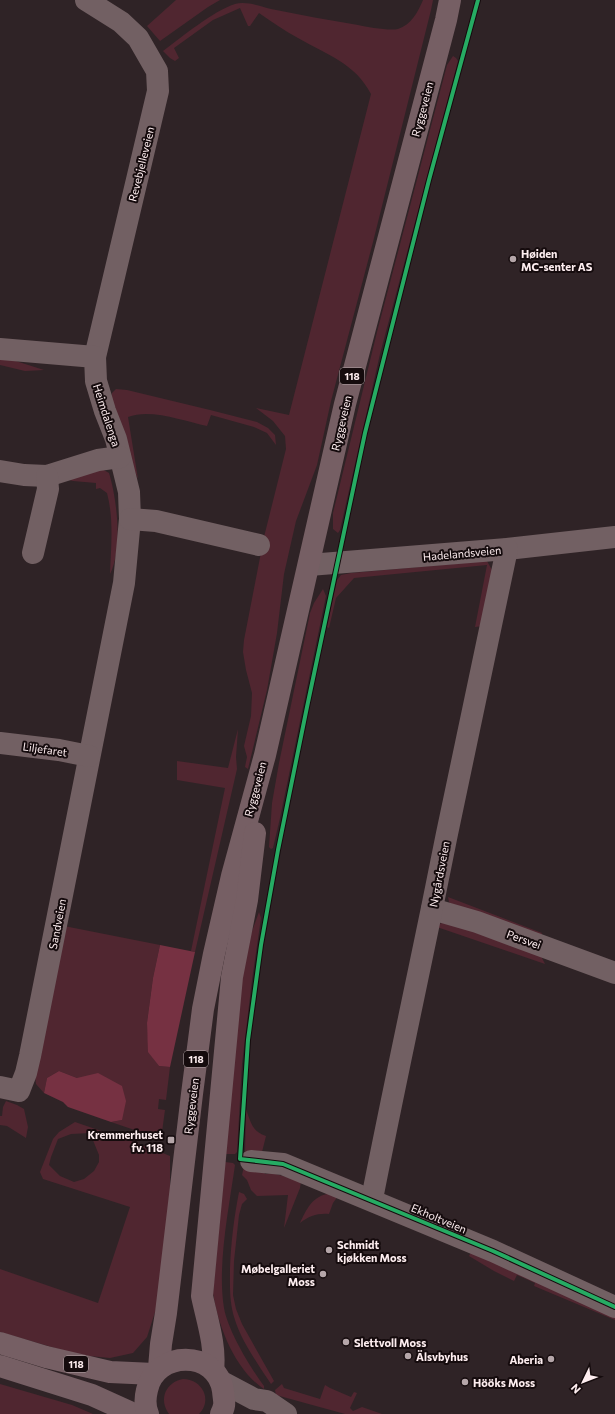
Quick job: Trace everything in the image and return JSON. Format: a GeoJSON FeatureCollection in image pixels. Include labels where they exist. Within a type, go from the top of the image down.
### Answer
{"type":"FeatureCollection","features":[{"type":"Feature","properties":{"kind":"main road","name":"Ryggeveien"},"geometry":{"type":"LineString","coordinates":[[157,1371],[166,1313],[203,1009],[214,954],[232,876],[265,755],[345,404],[450,0]]}},
{"type":"Feature","properties":{"kind":"main road","name":"Ryggeveien"},"geometry":{"type":"LineString","coordinates":[[217,1376],[202,1296],[232,977],[247,900],[265,755]]}},
{"type":"Feature","properties":{"kind":"main road","name":"118"},"geometry":{"type":"LineString","coordinates":[[0,1342],[46,1357],[110,1372],[157,1371]]}},
{"type":"Feature","properties":{"kind":"main road","name":"118"},"geometry":{"type":"LineString","coordinates":[[148,1414],[145,1398],[148,1385],[157,1371],[172,1361],[186,1359],[201,1362],[217,1376],[225,1406],[221,1414]]}},
{"type":"Feature","properties":{"kind":"main road","name":"118"},"geometry":{"type":"LineString","coordinates":[[0,1366],[92,1395],[134,1414]]}},
{"type":"Feature","properties":{"kind":"street","name":"Revebjelleveien"},"geometry":{"type":"LineString","coordinates":[[86,0],[121,22],[138,38],[157,71],[158,91],[94,356]]}},
{"type":"Feature","properties":{"kind":"street"},"geometry":{"type":"LineString","coordinates":[[0,349],[94,356]]}},
{"type":"Feature","properties":{"kind":"street","name":"Heimdalenga"},"geometry":{"type":"LineString","coordinates":[[89,756],[124,582],[130,519],[129,492],[116,439],[105,411],[96,381],[94,356]]}},
{"type":"Feature","properties":{"kind":"street"},"geometry":{"type":"LineString","coordinates":[[0,471],[24,475],[47,476],[98,460],[120,457]]}},
{"type":"Feature","properties":{"kind":"street"},"geometry":{"type":"LineString","coordinates":[[33,553],[48,489],[47,476]]}},
{"type":"Feature","properties":{"kind":"street"},"geometry":{"type":"LineString","coordinates":[[130,519],[156,521],[259,545]]}},
{"type":"Feature","properties":{"kind":"street","name":"Hadelandsveien"},"geometry":{"type":"LineString","coordinates":[[309,565],[507,549],[615,537]]}},
{"type":"Feature","properties":{"kind":"street","name":"Nygårdsveien"},"geometry":{"type":"LineString","coordinates":[[372,1200],[394,1085],[432,909],[472,708],[507,549]]}},
{"type":"Feature","properties":{"kind":"street","name":"Liljefaret"},"geometry":{"type":"LineString","coordinates":[[0,743],[59,750],[89,756]]}},
{"type":"Feature","properties":{"kind":"street","name":"Sandveien"},"geometry":{"type":"LineString","coordinates":[[10,1089],[26,1073],[58,921],[89,756]]}},
{"type":"Feature","properties":{"kind":"street","name":"Persvei"},"geometry":{"type":"LineString","coordinates":[[432,909],[477,922],[615,973]]}},
{"type":"Feature","properties":{"kind":"street","name":"Ekholtveien"},"geometry":{"type":"LineString","coordinates":[[251,1161],[283,1164],[494,1251],[615,1307]]}},
{"type":"Feature","properties":{"kind":"street"},"geometry":{"type":"LineString","coordinates":[[217,1376],[254,1399],[267,1401],[286,1414]]}},
{"type":"Feature","properties":{"kind":"shaded area"},"geometry":{"type":"Polygon","coordinates":[[[176,0],[220,0],[160,41],[147,26],[176,0]]]}},
{"type":"Feature","properties":{"kind":"shaded area"},"geometry":{"type":"Polygon","coordinates":[[[423,0],[433,0],[431,10],[373,242],[331,401],[317,465],[296,521],[284,574],[277,633],[267,690],[248,769],[245,767],[247,757],[244,746],[251,716],[252,693],[243,652],[244,640],[264,537],[286,449],[285,436],[273,421],[256,408],[289,415],[371,94],[364,83],[349,67],[288,32],[259,13],[250,26],[248,26],[240,8],[213,20],[174,48],[179,58],[175,61],[163,51],[217,12],[226,7],[239,3],[248,3],[271,9],[373,28],[398,29],[410,21],[423,0]]]}},
{"type":"Feature","properties":{"kind":"shaded area"},"geometry":{"type":"Polygon","coordinates":[[[453,56],[458,61],[380,354],[340,530],[338,533],[333,529],[333,513],[377,332],[447,65],[453,56]]]}},
{"type":"Feature","properties":{"kind":"shaded area"},"geometry":{"type":"Polygon","coordinates":[[[0,356],[44,370],[25,371],[0,365],[0,356]]]}},
{"type":"Feature","properties":{"kind":"shaded area"},"geometry":{"type":"Polygon","coordinates":[[[116,389],[127,390],[257,422],[268,428],[275,435],[276,445],[267,433],[254,427],[211,415],[207,426],[167,416],[146,414],[128,417],[138,479],[126,449],[111,400],[112,393],[116,389]]]}},
{"type":"Feature","properties":{"kind":"shaded area"},"geometry":{"type":"Polygon","coordinates":[[[102,469],[109,473],[116,510],[118,538],[114,564],[110,574],[111,513],[107,493],[100,488],[96,489],[96,483],[73,481],[62,478],[102,469]]]}},
{"type":"Feature","properties":{"kind":"shaded area"},"geometry":{"type":"Polygon","coordinates":[[[487,561],[493,572],[483,626],[475,627],[487,565],[354,578],[336,598],[329,628],[327,627],[337,580],[341,575],[487,561]]]}},
{"type":"Feature","properties":{"kind":"shaded area"},"geometry":{"type":"Polygon","coordinates":[[[323,589],[326,596],[280,818],[273,848],[271,849],[269,847],[272,803],[279,763],[310,613],[314,603],[323,589]]]}},
{"type":"Feature","properties":{"kind":"shaded area"},"geometry":{"type":"Polygon","coordinates":[[[238,729],[236,757],[237,769],[195,952],[191,951],[225,788],[177,780],[177,761],[228,768],[238,729]]]}},
{"type":"Feature","properties":{"kind":"shaded area"},"geometry":{"type":"Polygon","coordinates":[[[448,897],[542,933],[541,936],[455,908],[449,902],[448,897]]]}},
{"type":"Feature","properties":{"kind":"shaded area"},"geometry":{"type":"Polygon","coordinates":[[[259,912],[261,918],[242,1064],[237,1152],[235,1154],[226,1154],[240,979],[251,934],[259,912]]]}},
{"type":"Feature","properties":{"kind":"shaded area"},"geometry":{"type":"Polygon","coordinates":[[[442,923],[452,924],[541,956],[545,964],[434,926],[442,923]]]}},
{"type":"Feature","properties":{"kind":"shaded area"},"geometry":{"type":"Polygon","coordinates":[[[64,926],[160,945],[153,978],[147,1023],[149,1052],[159,1066],[170,1067],[166,1100],[159,1099],[158,1109],[165,1110],[161,1139],[111,1122],[122,1120],[77,1078],[59,1071],[47,1078],[44,1093],[36,1084],[35,1076],[64,926]]]}},
{"type":"Feature","properties":{"kind":"shaded area"},"geometry":{"type":"Polygon","coordinates":[[[160,945],[195,952],[170,1067],[159,1066],[148,1052],[147,1023],[153,978],[160,945]]]}},
{"type":"Feature","properties":{"kind":"shaded area"},"geometry":{"type":"Polygon","coordinates":[[[59,1071],[77,1078],[98,1073],[122,1086],[126,1101],[122,1120],[111,1122],[68,1107],[63,1102],[44,1093],[47,1078],[59,1071]]]}},
{"type":"Feature","properties":{"kind":"shaded area"},"geometry":{"type":"Polygon","coordinates":[[[6,1101],[24,1109],[28,1127],[26,1138],[7,1126],[0,1125],[0,1116],[2,1116],[3,1107],[6,1101]]]}},
{"type":"Feature","properties":{"kind":"shaded area"},"geometry":{"type":"Polygon","coordinates":[[[246,1109],[255,1129],[266,1136],[261,1156],[245,1154],[246,1109]]]}},
{"type":"Feature","properties":{"kind":"shaded area"},"geometry":{"type":"Polygon","coordinates":[[[75,1122],[170,1156],[170,1206],[157,1306],[147,1337],[133,1353],[110,1358],[79,1355],[0,1332],[0,1269],[98,1303],[130,1207],[43,1179],[40,1172],[53,1139],[59,1132],[75,1122]],[[90,1133],[71,1134],[58,1139],[49,1165],[60,1176],[74,1182],[84,1179],[94,1171],[99,1162],[99,1155],[90,1133]]]}},
{"type":"Feature","properties":{"kind":"shaded area"},"geometry":{"type":"Polygon","coordinates":[[[225,1162],[233,1163],[235,1165],[223,1255],[222,1291],[224,1308],[226,1317],[235,1338],[252,1369],[264,1386],[264,1389],[244,1371],[236,1359],[224,1333],[215,1306],[213,1293],[225,1162]]]}},
{"type":"Feature","properties":{"kind":"shaded area"},"geometry":{"type":"Polygon","coordinates":[[[244,1166],[261,1166],[265,1174],[272,1173],[301,1181],[300,1188],[284,1228],[288,1195],[257,1196],[251,1190],[247,1180],[242,1175],[244,1166]]]}},
{"type":"Feature","properties":{"kind":"shaded area"},"geometry":{"type":"Polygon","coordinates":[[[239,1192],[244,1194],[247,1199],[242,1204],[239,1215],[234,1261],[233,1295],[236,1309],[242,1324],[274,1381],[271,1384],[241,1336],[232,1307],[230,1288],[230,1258],[239,1192]]]}},
{"type":"Feature","properties":{"kind":"shaded area"},"geometry":{"type":"Polygon","coordinates":[[[327,1194],[334,1194],[338,1196],[333,1203],[329,1214],[321,1214],[307,1218],[300,1223],[313,1201],[327,1194]]]}},
{"type":"Feature","properties":{"kind":"shaded area"},"geometry":{"type":"Polygon","coordinates":[[[472,1250],[615,1313],[615,1320],[534,1286],[535,1283],[517,1275],[514,1281],[469,1256],[472,1250]]]}},
{"type":"Feature","properties":{"kind":"shaded area"},"geometry":{"type":"Polygon","coordinates":[[[183,1379],[195,1382],[203,1391],[205,1403],[199,1414],[169,1414],[166,1408],[164,1397],[168,1387],[183,1379]]]}},
{"type":"Feature","properties":{"kind":"shaded area"},"geometry":{"type":"Polygon","coordinates":[[[0,1384],[72,1405],[93,1414],[0,1414],[0,1384]]]}},
{"type":"Feature","properties":{"kind":"shaded area"},"geometry":{"type":"Polygon","coordinates":[[[282,1384],[284,1388],[320,1399],[325,1385],[351,1397],[354,1392],[357,1393],[350,1408],[353,1411],[362,1407],[382,1414],[345,1414],[276,1395],[275,1390],[282,1384]]]}},
{"type":"Feature","properties":{"kind":"cycle path"},"geometry":{"type":"LineString","coordinates":[[478,0],[429,180],[365,433],[307,707],[278,850],[261,945],[248,1040],[240,1159],[283,1164],[493,1251],[615,1307]]}},
{"type":"Feature","properties":{"kind":"place","name":"Høiden MC-senter AS"},"geometry":{"type":"Point","coordinates":[513,259]}},
{"type":"Feature","properties":{"kind":"place","name":"Kremmerhuset fv. 118"},"geometry":{"type":"Point","coordinates":[171,1140]}},
{"type":"Feature","properties":{"kind":"place","name":"Schmidt kjøkken Moss"},"geometry":{"type":"Point","coordinates":[329,1250]}},
{"type":"Feature","properties":{"kind":"place","name":"Møbelgalleriet Moss"},"geometry":{"type":"Point","coordinates":[323,1274]}},
{"type":"Feature","properties":{"kind":"place","name":"Slettvoll Moss"},"geometry":{"type":"Point","coordinates":[346,1342]}},
{"type":"Feature","properties":{"kind":"place","name":"Älsvbyhus"},"geometry":{"type":"Point","coordinates":[408,1356]}},
{"type":"Feature","properties":{"kind":"place","name":"Aberia"},"geometry":{"type":"Point","coordinates":[551,1359]}},
{"type":"Feature","properties":{"kind":"place","name":"Hööks Moss"},"geometry":{"type":"Point","coordinates":[465,1382]}}]}
